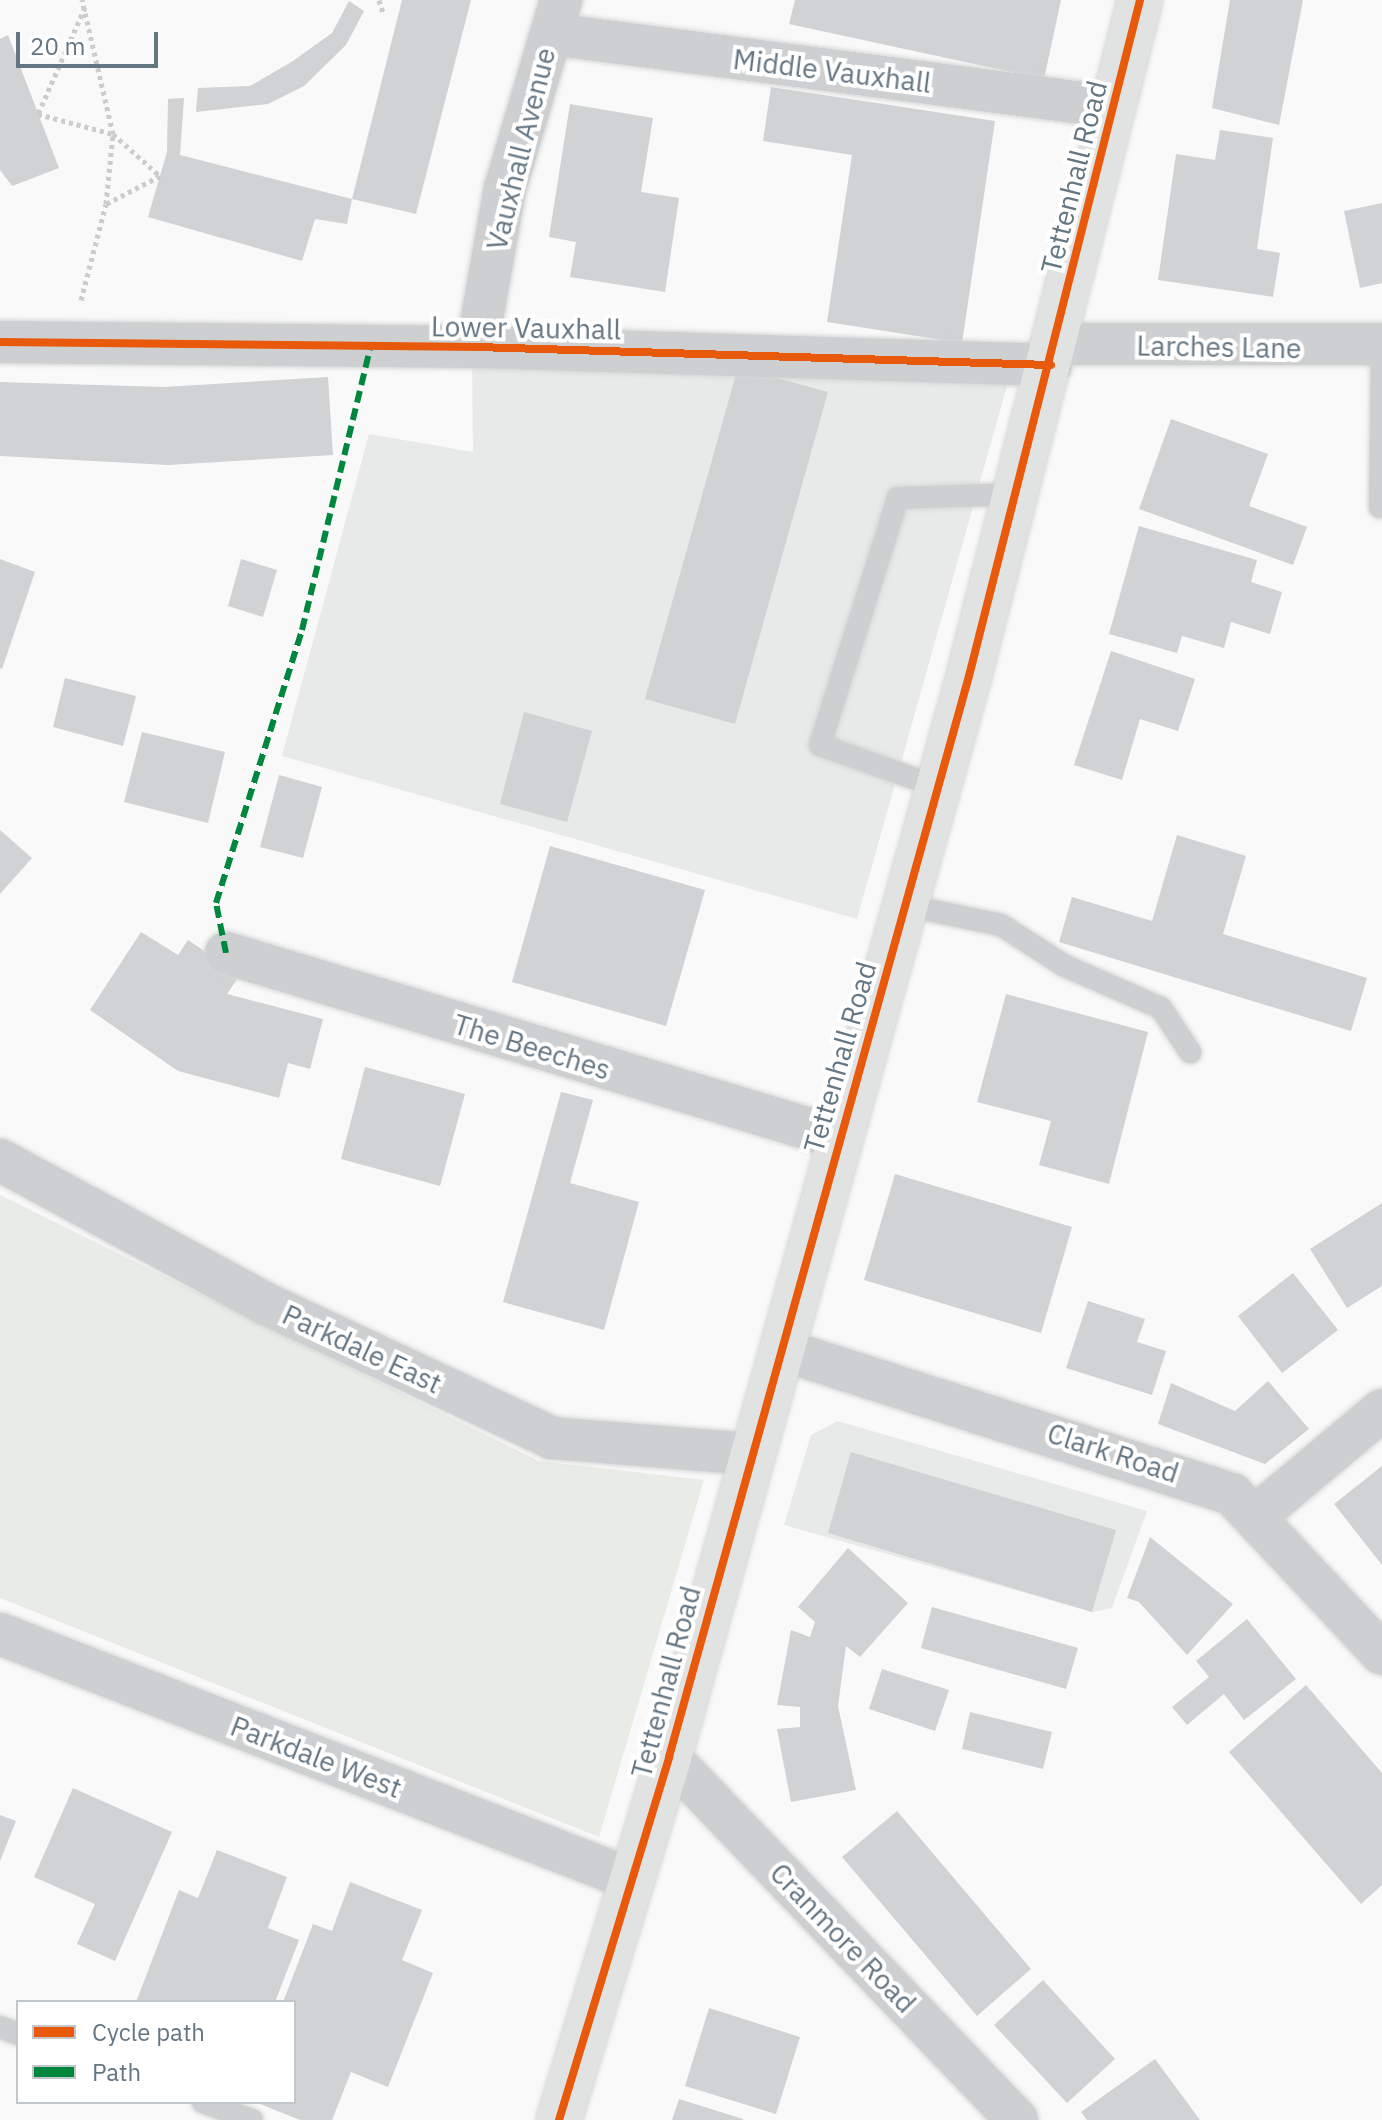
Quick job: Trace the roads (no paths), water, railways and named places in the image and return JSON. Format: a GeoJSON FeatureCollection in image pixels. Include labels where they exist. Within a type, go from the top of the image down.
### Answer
{"type":"FeatureCollection","features":[{"type":"Feature","properties":{"kind":"highway","name":"Tettenhall Road"},"geometry":{"type":"LineString","coordinates":[[559,2120],[669,1757],[750,1454],[783,1350],[938,787],[1054,355],[1140,0]]}},
{"type":"Feature","properties":{"kind":"street","name":"Middle Vauxhall"},"geometry":{"type":"LineString","coordinates":[[556,17],[1113,107]]}},
{"type":"Feature","properties":{"kind":"street","name":"Vauxhall Avenue"},"geometry":{"type":"LineString","coordinates":[[477,347],[505,189],[556,17]]}},
{"type":"Feature","properties":{"kind":"street","name":"Lower Vauxhall"},"geometry":{"type":"LineString","coordinates":[[0,342],[69,347],[477,347],[1054,355]]}},
{"type":"Feature","properties":{"kind":"street","name":"Larches Lane"},"geometry":{"type":"LineString","coordinates":[[1054,355],[1382,344]]}},
{"type":"Feature","properties":{"kind":"street","name":"The Beeches"},"geometry":{"type":"LineString","coordinates":[[226,953],[839,1138]]}},
{"type":"Feature","properties":{"kind":"street","name":"Parkdale East"},"geometry":{"type":"LineString","coordinates":[[0,1160],[264,1303],[552,1438],[750,1454]]}},
{"type":"Feature","properties":{"kind":"street","name":"Clark Road"},"geometry":{"type":"LineString","coordinates":[[783,1350],[1198,1480],[1257,1515],[1382,1654]]}},
{"type":"Feature","properties":{"kind":"street"},"geometry":{"type":"LineString","coordinates":[[1257,1515],[1382,1410]]}},
{"type":"Feature","properties":{"kind":"street","name":"Parkdale West"},"geometry":{"type":"LineString","coordinates":[[0,1634],[633,1880]]}},
{"type":"Feature","properties":{"kind":"street","name":"Cranmore Road"},"geometry":{"type":"LineString","coordinates":[[669,1757],[1017,2120]]}},
{"type":"Feature","properties":{"kind":"lane"},"geometry":{"type":"LineString","coordinates":[[1380,507],[1382,344]]}},
{"type":"Feature","properties":{"kind":"lane"},"geometry":{"type":"LineString","coordinates":[[938,787],[820,745],[898,498],[1016,494]]}},
{"type":"Feature","properties":{"kind":"lane"},"geometry":{"type":"LineString","coordinates":[[905,905],[1001,925],[1063,965],[1161,1008],[1190,1052]]}},
{"type":"Feature","properties":{"kind":"lane"},"geometry":{"type":"LineString","coordinates":[[208,2104],[252,2120]]}}]}
